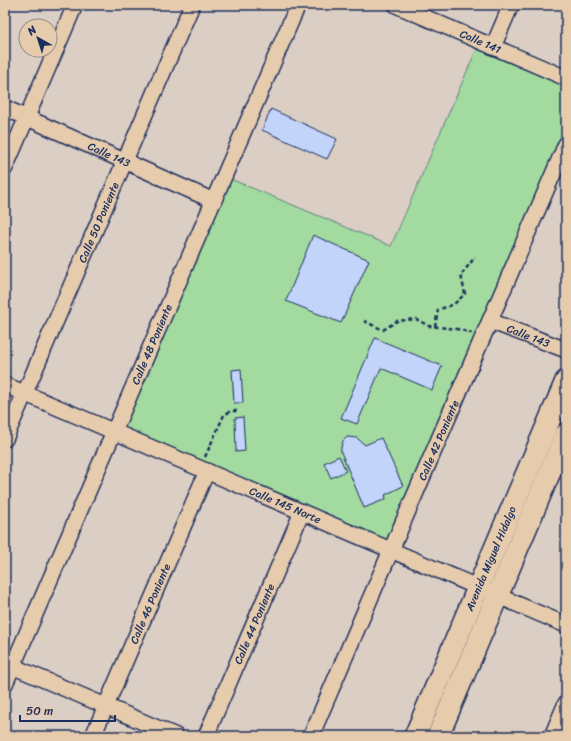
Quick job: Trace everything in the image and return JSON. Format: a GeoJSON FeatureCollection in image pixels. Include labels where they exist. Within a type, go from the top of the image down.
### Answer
{"type":"FeatureCollection","features":[{"type":"Feature","properties":{"kind":"main road","name":"Avenida Miguel Hidalgo"},"geometry":{"type":"LineString","coordinates":[[415,736],[566,381]]}},
{"type":"Feature","properties":{"kind":"main road","name":"Avenida Miguel Hidalgo"},"geometry":{"type":"LineString","coordinates":[[438,736],[566,434]]}},
{"type":"Feature","properties":{"kind":"street"},"geometry":{"type":"LineString","coordinates":[[5,168],[75,5]]}},
{"type":"Feature","properties":{"kind":"street","name":"Calle 50 Poniente"},"geometry":{"type":"LineString","coordinates":[[5,439],[192,5]]}},
{"type":"Feature","properties":{"kind":"street","name":"Calle 48 Poniente"},"geometry":{"type":"LineString","coordinates":[[5,684],[9,665],[114,432],[298,5]]}},
{"type":"Feature","properties":{"kind":"street"},"geometry":{"type":"LineString","coordinates":[[493,47],[511,5]]}},
{"type":"Feature","properties":{"kind":"street","name":"Calle 141"},"geometry":{"type":"LineString","coordinates":[[402,6],[566,78]]}},
{"type":"Feature","properties":{"kind":"street","name":"Calle 143"},"geometry":{"type":"LineString","coordinates":[[5,108],[214,201]]}},
{"type":"Feature","properties":{"kind":"street","name":"Calle 42 Poniente"},"geometry":{"type":"LineString","coordinates":[[311,736],[566,144]]}},
{"type":"Feature","properties":{"kind":"street","name":"Calle 143"},"geometry":{"type":"LineString","coordinates":[[490,321],[566,350]]}},
{"type":"Feature","properties":{"kind":"street","name":"Calle 145 Norte"},"geometry":{"type":"LineString","coordinates":[[5,385],[566,625]]}},
{"type":"Feature","properties":{"kind":"street","name":"Calle 46 Poniente"},"geometry":{"type":"LineString","coordinates":[[93,736],[203,470]]}},
{"type":"Feature","properties":{"kind":"street","name":"Calle 44 Poniente"},"geometry":{"type":"LineString","coordinates":[[206,736],[302,512]]}},
{"type":"Feature","properties":{"kind":"street"},"geometry":{"type":"LineString","coordinates":[[9,665],[176,736]]}},
{"type":"Feature","properties":{"kind":"street"},"geometry":{"type":"LineString","coordinates":[[552,736],[566,703]]}},
{"type":"Feature","properties":{"kind":"path"},"geometry":{"type":"LineString","coordinates":[[435,327],[438,310],[454,304],[465,294],[461,275],[475,257]]}},
{"type":"Feature","properties":{"kind":"path"},"geometry":{"type":"LineString","coordinates":[[364,321],[383,330],[397,321],[416,319],[429,326],[457,329],[484,336]]}},
{"type":"Feature","properties":{"kind":"path"},"geometry":{"type":"LineString","coordinates":[[203,470],[224,415],[231,411],[238,411]]}},
{"type":"Feature","properties":{"kind":"green space"},"geometry":{"type":"Polygon","coordinates":[[[478,46],[566,84],[566,134],[390,544],[119,430],[228,178],[391,246],[478,46]]]}},
{"type":"Feature","properties":{"kind":"building"},"geometry":{"type":"Polygon","coordinates":[[[271,109],[337,139],[327,159],[262,130],[271,109]]]}},
{"type":"Feature","properties":{"kind":"building"},"geometry":{"type":"Polygon","coordinates":[[[313,235],[369,260],[341,323],[286,301],[313,235]]]}},
{"type":"Feature","properties":{"kind":"building"},"geometry":{"type":"Polygon","coordinates":[[[375,338],[442,366],[432,390],[381,368],[357,424],[341,418],[375,338]]]}},
{"type":"Feature","properties":{"kind":"building"},"geometry":{"type":"Polygon","coordinates":[[[241,369],[243,403],[234,403],[232,370],[241,369]]]}},
{"type":"Feature","properties":{"kind":"building"},"geometry":{"type":"Polygon","coordinates":[[[243,417],[245,451],[236,452],[235,418],[243,417]]]}},
{"type":"Feature","properties":{"kind":"building"},"geometry":{"type":"Polygon","coordinates":[[[347,437],[357,438],[365,445],[381,438],[403,486],[385,495],[386,499],[364,508],[341,452],[343,441],[347,437]]]}},
{"type":"Feature","properties":{"kind":"building"},"geometry":{"type":"Polygon","coordinates":[[[339,456],[346,471],[331,478],[324,463],[339,456]]]}}]}
